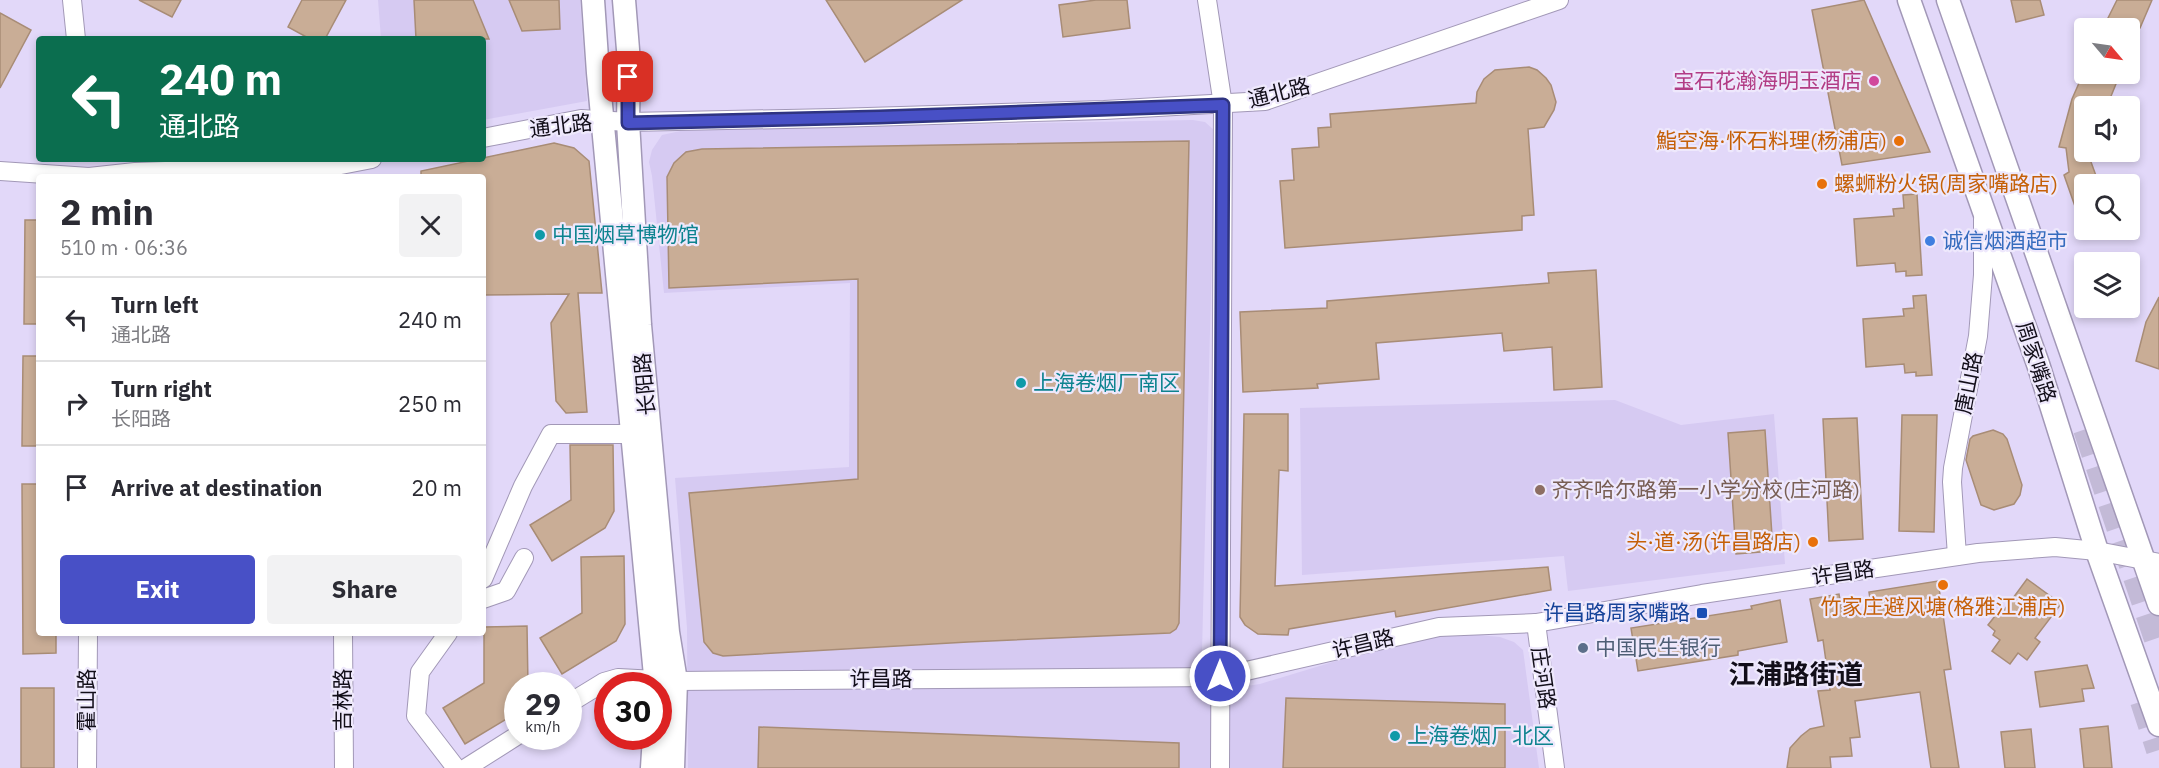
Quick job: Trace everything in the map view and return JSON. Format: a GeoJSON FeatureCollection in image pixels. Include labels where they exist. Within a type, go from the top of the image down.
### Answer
{"type":"FeatureCollection","features":[{"type":"Feature","properties":{"kind":"main road","name":"长阳路"},"geometry":{"type":"LineString","coordinates":[[593,0],[633,434],[662,672]]}},
{"type":"Feature","properties":{"kind":"main road","name":"长阳路"},"geometry":{"type":"LineString","coordinates":[[624,0],[629,62],[628,123],[643,355],[667,621],[664,672]]}},
{"type":"Feature","properties":{"kind":"main road","name":"周家嘴路"},"geometry":{"type":"LineString","coordinates":[[1909,0],[2038,364],[2097,551],[2159,725]]}},
{"type":"Feature","properties":{"kind":"main road","name":"周家嘴路"},"geometry":{"type":"LineString","coordinates":[[1948,0],[2151,561],[2159,604]]}},
{"type":"Feature","properties":{"kind":"main road"},"geometry":{"type":"LineString","coordinates":[[652,768],[653,750]]}},
{"type":"Feature","properties":{"kind":"main road","name":"长阳路"},"geometry":{"type":"LineString","coordinates":[[670,750],[672,768]]}},
{"type":"Feature","properties":{"kind":"street"},"geometry":{"type":"LineString","coordinates":[[72,0],[76,36]]}},
{"type":"Feature","properties":{"kind":"street"},"geometry":{"type":"LineString","coordinates":[[1207,0],[1223,105],[1220,768]]}},
{"type":"Feature","properties":{"kind":"street","name":"通北路"},"geometry":{"type":"LineString","coordinates":[[486,137],[580,119],[628,123],[846,118],[1223,105],[1265,101],[1559,0]]}},
{"type":"Feature","properties":{"kind":"street"},"geometry":{"type":"LineString","coordinates":[[117,174],[341,171],[364,162]]}},
{"type":"Feature","properties":{"kind":"street"},"geometry":{"type":"LineString","coordinates":[[0,171],[44,174]]}},
{"type":"Feature","properties":{"kind":"street","name":"唐山路"},"geometry":{"type":"LineString","coordinates":[[1957,556],[1953,468],[1978,336],[1983,275],[1983,208]]}},
{"type":"Feature","properties":{"kind":"street"},"geometry":{"type":"LineString","coordinates":[[486,572],[523,486],[551,434],[633,434]]}},
{"type":"Feature","properties":{"kind":"street","name":"许昌路"},"geometry":{"type":"LineString","coordinates":[[672,682],[1220,676],[1439,627],[1536,624],[1702,594],[1957,556],[2055,547],[2097,551],[2151,561]]}},
{"type":"Feature","properties":{"kind":"street"},"geometry":{"type":"LineString","coordinates":[[486,597],[506,591],[524,558]]}},
{"type":"Feature","properties":{"kind":"street","name":"庄河路"},"geometry":{"type":"LineString","coordinates":[[1536,624],[1555,768]]}},
{"type":"Feature","properties":{"kind":"street","name":"霍山路"},"geometry":{"type":"LineString","coordinates":[[87,768],[88,636]]}},
{"type":"Feature","properties":{"kind":"street","name":"吉林路"},"geometry":{"type":"LineString","coordinates":[[343,636],[344,768]]}},
{"type":"Feature","properties":{"kind":"street"},"geometry":{"type":"LineString","coordinates":[[446,636],[420,672],[416,716],[456,768]]}},
{"type":"Feature","properties":{"kind":"street"},"geometry":{"type":"LineString","coordinates":[[466,768],[504,744]]}},
{"type":"Feature","properties":{"kind":"shaded area"},"geometry":{"type":"Polygon","coordinates":[[[378,0],[580,0],[587,101],[486,119],[486,36],[381,36],[378,0]]]}},
{"type":"Feature","properties":{"kind":"shaded area","name":"上海卷烟厂南区"},"geometry":{"type":"Polygon","coordinates":[[[1193,120],[1205,122],[1215,131],[1201,693],[1260,684],[1402,641],[1458,633],[1500,637],[1514,642],[1523,650],[1539,768],[688,768],[687,628],[675,478],[849,467],[850,283],[664,293],[649,162],[652,150],[662,135],[685,130],[1193,120]]]}},
{"type":"Feature","properties":{"kind":"shaded area","name":"齐齐哈尔路第一小学分校(庄河路)"},"geometry":{"type":"Polygon","coordinates":[[[1615,400],[1681,425],[1774,414],[1785,564],[1568,591],[1564,556],[1302,575],[1300,408],[1615,400]]]}},
{"type":"Feature","properties":{"kind":"building"},"geometry":{"type":"Polygon","coordinates":[[[139,0],[181,0],[172,17],[139,0]]]}},
{"type":"Feature","properties":{"kind":"building"},"geometry":{"type":"Polygon","coordinates":[[[302,0],[346,0],[327,36],[304,36],[288,27],[302,0]]]}},
{"type":"Feature","properties":{"kind":"building"},"geometry":{"type":"Polygon","coordinates":[[[414,0],[473,0],[489,39],[486,39],[486,36],[416,36],[414,0]]]}},
{"type":"Feature","properties":{"kind":"building"},"geometry":{"type":"Polygon","coordinates":[[[509,0],[559,0],[560,29],[522,31],[509,0]]]}},
{"type":"Feature","properties":{"kind":"building"},"geometry":{"type":"Polygon","coordinates":[[[826,0],[962,0],[865,62],[826,0]]]}},
{"type":"Feature","properties":{"kind":"building"},"geometry":{"type":"Polygon","coordinates":[[[1096,0],[1127,0],[1130,28],[1063,37],[1059,5],[1096,0]]]}},
{"type":"Feature","properties":{"kind":"building"},"geometry":{"type":"Polygon","coordinates":[[[1864,0],[1930,152],[1842,165],[1812,10],[1864,0]]]}},
{"type":"Feature","properties":{"kind":"building"},"geometry":{"type":"Polygon","coordinates":[[[2011,0],[2040,0],[2044,15],[2016,22],[2011,0]]]}},
{"type":"Feature","properties":{"kind":"building"},"geometry":{"type":"Polygon","coordinates":[[[2117,0],[2152,0],[2140,28],[2140,18],[2108,18],[2117,0]]]}},
{"type":"Feature","properties":{"kind":"building"},"geometry":{"type":"Polygon","coordinates":[[[0,13],[31,30],[0,88],[0,13]]]}},
{"type":"Feature","properties":{"kind":"building"},"geometry":{"type":"Polygon","coordinates":[[[1529,67],[1537,70],[1546,78],[1551,85],[1556,102],[1544,127],[1528,129],[1534,215],[1522,216],[1522,230],[1285,248],[1280,181],[1294,180],[1292,149],[1319,147],[1318,128],[1331,127],[1330,114],[1476,103],[1477,92],[1484,79],[1495,70],[1529,67]]]}},
{"type":"Feature","properties":{"kind":"building"},"geometry":{"type":"Polygon","coordinates":[[[2079,84],[2116,84],[2111,96],[2074,96],[2074,162],[2091,162],[2095,174],[2074,174],[2074,203],[2064,175],[2069,172],[2066,148],[2059,147],[2072,99],[2079,84]]]}},
{"type":"Feature","properties":{"kind":"building","name":"上海卷烟厂南区"},"geometry":{"type":"Polygon","coordinates":[[[1189,141],[1179,623],[1176,629],[1170,633],[723,656],[713,653],[704,642],[689,493],[858,479],[858,279],[669,288],[667,177],[674,163],[686,152],[702,149],[1189,141]]]}},
{"type":"Feature","properties":{"kind":"building","name":"中国烟草博物馆"},"geometry":{"type":"Polygon","coordinates":[[[554,143],[574,148],[589,161],[602,293],[578,293],[587,412],[566,413],[556,401],[551,323],[569,294],[486,295],[486,174],[421,174],[421,171],[464,162],[486,162],[486,157],[554,143]]]}},
{"type":"Feature","properties":{"kind":"building"},"geometry":{"type":"Polygon","coordinates":[[[1917,194],[1922,275],[1906,276],[1906,271],[1896,272],[1895,263],[1857,266],[1854,219],[1894,216],[1893,209],[1904,208],[1903,195],[1917,194]]]}},
{"type":"Feature","properties":{"kind":"building"},"geometry":{"type":"Polygon","coordinates":[[[25,220],[36,220],[36,324],[24,324],[25,220]]]}},
{"type":"Feature","properties":{"kind":"building"},"geometry":{"type":"Polygon","coordinates":[[[1596,270],[1602,387],[1554,390],[1552,347],[1504,351],[1502,333],[1376,343],[1379,379],[1317,384],[1318,388],[1243,392],[1240,312],[1327,308],[1327,301],[1549,283],[1548,273],[1596,270]]]}},
{"type":"Feature","properties":{"kind":"building"},"geometry":{"type":"Polygon","coordinates":[[[1926,295],[1932,375],[1916,376],[1916,372],[1905,373],[1904,364],[1866,367],[1863,319],[1904,316],[1903,309],[1914,308],[1913,296],[1926,295]]]}},
{"type":"Feature","properties":{"kind":"building"},"geometry":{"type":"Polygon","coordinates":[[[2159,297],[2159,369],[2136,361],[2146,322],[2159,297]]]}},
{"type":"Feature","properties":{"kind":"building"},"geometry":{"type":"Polygon","coordinates":[[[23,356],[36,356],[36,446],[22,446],[23,356]]]}},
{"type":"Feature","properties":{"kind":"building"},"geometry":{"type":"Polygon","coordinates":[[[1244,414],[1288,414],[1288,471],[1279,470],[1275,586],[1548,567],[1551,590],[1396,617],[1395,611],[1289,629],[1288,635],[1258,634],[1245,625],[1240,617],[1244,414]]]}},
{"type":"Feature","properties":{"kind":"building"},"geometry":{"type":"Polygon","coordinates":[[[1902,415],[1937,415],[1934,532],[1899,531],[1902,415]]]}},
{"type":"Feature","properties":{"kind":"building"},"geometry":{"type":"Polygon","coordinates":[[[1857,418],[1863,539],[1829,541],[1823,419],[1857,418]]]}},
{"type":"Feature","properties":{"kind":"building"},"geometry":{"type":"Polygon","coordinates":[[[1765,430],[1773,551],[1736,554],[1728,433],[1765,430]]]}},
{"type":"Feature","properties":{"kind":"building"},"geometry":{"type":"Polygon","coordinates":[[[1993,430],[2003,434],[2007,439],[2022,485],[2020,495],[2014,504],[1994,510],[1981,505],[1966,460],[1970,439],[1993,430]]]}},
{"type":"Feature","properties":{"kind":"building"},"geometry":{"type":"Polygon","coordinates":[[[570,445],[613,445],[614,511],[605,528],[552,561],[530,525],[571,500],[570,445]]]}},
{"type":"Feature","properties":{"kind":"building"},"geometry":{"type":"Polygon","coordinates":[[[22,484],[36,484],[36,636],[56,636],[56,653],[23,654],[22,484]]]}},
{"type":"Feature","properties":{"kind":"building"},"geometry":{"type":"Polygon","coordinates":[[[624,556],[625,624],[616,641],[565,672],[561,672],[540,638],[582,613],[581,557],[624,556]]]}},
{"type":"Feature","properties":{"kind":"building"},"geometry":{"type":"Polygon","coordinates":[[[2027,579],[2061,604],[2035,638],[2040,642],[2027,660],[2018,653],[2010,664],[1992,651],[2000,640],[1993,635],[1995,631],[1988,625],[1999,611],[2002,613],[2027,579]]]}},
{"type":"Feature","properties":{"kind":"building"},"geometry":{"type":"Polygon","coordinates":[[[1938,581],[1951,669],[1944,670],[1959,768],[1931,768],[1920,692],[1855,701],[1860,737],[1850,738],[1852,756],[1830,757],[1831,768],[1787,768],[1790,748],[1810,729],[1824,726],[1818,691],[1830,690],[1823,640],[1818,641],[1810,599],[1839,594],[1843,617],[1872,612],[1869,592],[1938,581]]]}},
{"type":"Feature","properties":{"kind":"building"},"geometry":{"type":"Polygon","coordinates":[[[1780,600],[1787,642],[1738,651],[1738,655],[1638,671],[1631,628],[1752,609],[1751,606],[1780,600]]]}},
{"type":"Feature","properties":{"kind":"building"},"geometry":{"type":"Polygon","coordinates":[[[527,626],[528,672],[504,672],[504,720],[465,744],[443,708],[484,683],[484,636],[486,636],[486,627],[527,626]]]}},
{"type":"Feature","properties":{"kind":"building"},"geometry":{"type":"Polygon","coordinates":[[[2087,665],[2094,688],[2082,689],[2084,701],[2040,707],[2035,672],[2087,665]]]}},
{"type":"Feature","properties":{"kind":"building"},"geometry":{"type":"Polygon","coordinates":[[[21,688],[54,688],[54,768],[21,768],[21,688]]]}},
{"type":"Feature","properties":{"kind":"building","name":"上海卷烟厂北区"},"geometry":{"type":"Polygon","coordinates":[[[1286,698],[1505,704],[1505,768],[1283,768],[1286,698]]]}},
{"type":"Feature","properties":{"kind":"building"},"geometry":{"type":"Polygon","coordinates":[[[2108,726],[2112,768],[2084,768],[2080,729],[2108,726]]]}},
{"type":"Feature","properties":{"kind":"building"},"geometry":{"type":"Polygon","coordinates":[[[759,727],[1179,743],[1179,768],[758,768],[759,727]]]}},
{"type":"Feature","properties":{"kind":"building"},"geometry":{"type":"Polygon","coordinates":[[[2031,729],[2035,768],[2005,768],[2001,732],[2031,729]]]}},
{"type":"Feature","properties":{"kind":"tunnel"},"geometry":{"type":"LineString","coordinates":[[2086,429],[2159,645]]}},
{"type":"Feature","properties":{"kind":"tunnel"},"geometry":{"type":"LineString","coordinates":[[2143,701],[2159,750]]}},
{"type":"Feature","properties":{"kind":"place","name":"宝石花瀚海明玉酒店"},"geometry":{"type":"Point","coordinates":[1874,81]}},
{"type":"Feature","properties":{"kind":"place","name":"鮨空海·怀石料理(杨浦店)"},"geometry":{"type":"Point","coordinates":[1899,141]}},
{"type":"Feature","properties":{"kind":"place","name":"螺蛳粉火锅(周家嘴路店)"},"geometry":{"type":"Point","coordinates":[1822,184]}},
{"type":"Feature","properties":{"kind":"place","name":"中国烟草博物馆"},"geometry":{"type":"Point","coordinates":[540,235]}},
{"type":"Feature","properties":{"kind":"place","name":"诚信烟酒超市"},"geometry":{"type":"Point","coordinates":[1930,241]}},
{"type":"Feature","properties":{"kind":"place","name":"上海卷烟厂南区"},"geometry":{"type":"Point","coordinates":[1021,383]}},
{"type":"Feature","properties":{"kind":"place","name":"齐齐哈尔路第一小学分校(庄河路)"},"geometry":{"type":"Point","coordinates":[1540,490]}},
{"type":"Feature","properties":{"kind":"place","name":"头·道·汤(许昌路店)"},"geometry":{"type":"Point","coordinates":[1813,542]}},
{"type":"Feature","properties":{"kind":"place","name":"竹家庄避风塘(格雅江浦店)"},"geometry":{"type":"Point","coordinates":[1943,585]}},
{"type":"Feature","properties":{"kind":"place","name":"许昌路周家嘴路"},"geometry":{"type":"Point","coordinates":[1702,613]}},
{"type":"Feature","properties":{"kind":"place","name":"中国民生银行"},"geometry":{"type":"Point","coordinates":[1583,648]}},
{"type":"Feature","properties":{"kind":"place","name":"上海卷烟厂北区"},"geometry":{"type":"Point","coordinates":[1395,736]}},
{"type":"Feature","properties":{"kind":"district","name":"江浦路街道"},"geometry":{"type":"Point","coordinates":[1796,675]}},
{"type":"Feature","properties":{"kind":"route"},"geometry":{"type":"LineString","coordinates":[[628,77],[628,123],[1223,105],[1220,676]]}}]}
